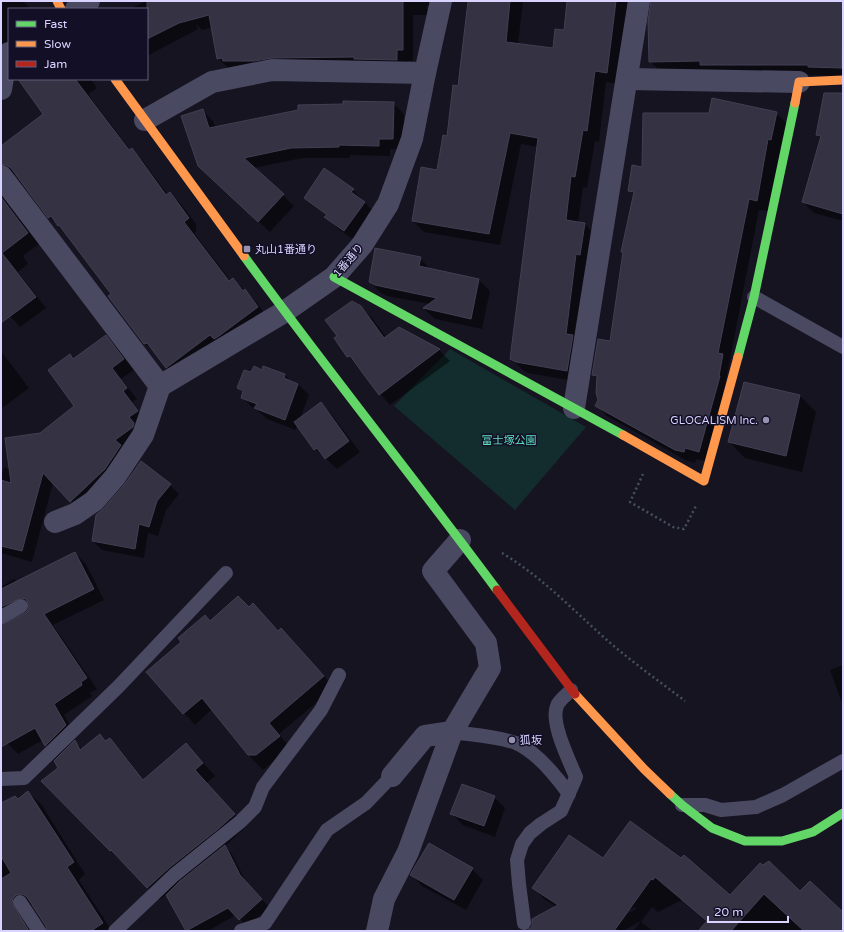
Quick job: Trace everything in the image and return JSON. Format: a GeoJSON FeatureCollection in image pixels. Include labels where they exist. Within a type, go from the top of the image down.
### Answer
{"type":"FeatureCollection","features":[{"type":"Feature","properties":{"kind":"street"},"geometry":{"type":"LineString","coordinates":[[78,8],[89,1]]}},
{"type":"Feature","properties":{"kind":"street","name":"1番通り"},"geometry":{"type":"LineString","coordinates":[[160,386],[284,312],[334,277],[362,245],[388,204],[412,139],[441,1]]}},
{"type":"Feature","properties":{"kind":"street"},"geometry":{"type":"LineString","coordinates":[[574,408],[639,1]]}},
{"type":"Feature","properties":{"kind":"street"},"geometry":{"type":"LineString","coordinates":[[1,89],[8,54]]}},
{"type":"Feature","properties":{"kind":"street"},"geometry":{"type":"LineString","coordinates":[[145,120],[212,82],[272,70],[425,73]]}},
{"type":"Feature","properties":{"kind":"street"},"geometry":{"type":"LineString","coordinates":[[627,79],[800,82],[843,80]]}},
{"type":"Feature","properties":{"kind":"street"},"geometry":{"type":"LineString","coordinates":[[116,80],[284,312],[474,558],[571,690],[644,769],[682,805],[712,828],[745,841],[782,841],[813,832],[843,813]]}},
{"type":"Feature","properties":{"kind":"street"},"geometry":{"type":"LineString","coordinates":[[334,277],[704,481],[754,297],[800,82]]}},
{"type":"Feature","properties":{"kind":"street"},"geometry":{"type":"LineString","coordinates":[[1,176],[160,386],[143,435],[115,477],[94,501],[75,514],[55,522]]}},
{"type":"Feature","properties":{"kind":"street"},"geometry":{"type":"LineString","coordinates":[[377,931],[384,899],[408,852],[452,732],[490,668],[486,643],[433,571],[460,540]]}},
{"type":"Feature","properties":{"kind":"street"},"geometry":{"type":"LineString","coordinates":[[392,776],[425,736],[452,732]]}},
{"type":"Feature","properties":{"kind":"lane"},"geometry":{"type":"LineString","coordinates":[[754,297],[843,347]]}},
{"type":"Feature","properties":{"kind":"lane"},"geometry":{"type":"LineString","coordinates":[[1,779],[24,778],[118,687],[226,573]]}},
{"type":"Feature","properties":{"kind":"lane"},"geometry":{"type":"LineString","coordinates":[[1,617],[21,606]]}},
{"type":"Feature","properties":{"kind":"lane"},"geometry":{"type":"LineString","coordinates":[[115,931],[174,875],[240,822],[255,807],[263,787],[321,710],[339,675]]}},
{"type":"Feature","properties":{"kind":"lane"},"geometry":{"type":"LineString","coordinates":[[524,923],[517,860],[522,844],[530,833],[561,811],[576,777],[557,730],[557,704],[571,690]]}},
{"type":"Feature","properties":{"kind":"lane"},"geometry":{"type":"LineString","coordinates":[[452,732],[497,738],[517,744],[532,754],[556,775],[569,794]]}},
{"type":"Feature","properties":{"kind":"lane"},"geometry":{"type":"LineString","coordinates":[[682,805],[706,805],[721,810],[756,807],[783,795],[843,760]]}},
{"type":"Feature","properties":{"kind":"lane"},"geometry":{"type":"LineString","coordinates":[[241,931],[265,923],[327,830],[366,803],[392,776]]}},
{"type":"Feature","properties":{"kind":"lane"},"geometry":{"type":"LineString","coordinates":[[520,852],[529,876]]}},
{"type":"Feature","properties":{"kind":"lane"},"geometry":{"type":"LineString","coordinates":[[20,902],[39,931]]}},
{"type":"Feature","properties":{"kind":"path"},"geometry":{"type":"LineString","coordinates":[[652,452],[630,502],[672,528],[684,528],[702,493],[704,481]]}},
{"type":"Feature","properties":{"kind":"path"},"geometry":{"type":"LineString","coordinates":[[474,558],[500,551],[516,561],[566,602],[608,641],[685,701]]}},
{"type":"Feature","properties":{"kind":"green space","name":"富士塚公園"},"geometry":{"type":"Polygon","coordinates":[[[450,349],[586,427],[515,510],[394,406],[450,349]]]}},
{"type":"Feature","properties":{"kind":"building"},"geometry":{"type":"Polygon","coordinates":[[[147,1],[403,1],[403,50],[397,50],[397,60],[354,59],[354,57],[272,58],[254,61],[223,61],[222,58],[217,59],[209,15],[179,23],[148,38],[147,1]]]}},
{"type":"Feature","properties":{"kind":"building"},"geometry":{"type":"Polygon","coordinates":[[[468,1],[510,1],[506,42],[553,48],[555,29],[564,30],[567,1],[616,1],[607,73],[595,71],[587,131],[583,130],[575,177],[571,176],[566,220],[585,223],[580,255],[576,254],[566,334],[573,335],[567,371],[516,362],[510,359],[538,138],[510,133],[489,234],[412,221],[421,167],[437,170],[443,135],[447,136],[453,85],[458,86],[468,1]]]}},
{"type":"Feature","properties":{"kind":"building"},"geometry":{"type":"Polygon","coordinates":[[[651,1],[843,1],[842,68],[808,67],[808,65],[700,65],[700,61],[649,62],[648,21],[651,1]]]}},
{"type":"Feature","properties":{"kind":"building"},"geometry":{"type":"Polygon","coordinates":[[[19,80],[76,80],[129,150],[132,148],[166,195],[170,192],[189,218],[184,222],[229,281],[233,278],[243,291],[245,289],[258,307],[214,339],[210,335],[166,368],[147,343],[144,344],[108,296],[111,294],[59,225],[58,226],[51,216],[48,218],[11,168],[1,164],[1,146],[43,114],[19,80]]]}},
{"type":"Feature","properties":{"kind":"building"},"geometry":{"type":"Polygon","coordinates":[[[824,93],[843,93],[843,214],[802,202],[821,136],[816,135],[824,93]]]}},
{"type":"Feature","properties":{"kind":"building"},"geometry":{"type":"Polygon","coordinates":[[[712,98],[777,112],[771,140],[768,139],[757,201],[749,199],[718,353],[723,354],[720,376],[699,452],[685,448],[684,452],[675,450],[595,406],[598,400],[596,393],[597,376],[592,375],[598,339],[610,341],[623,252],[621,252],[634,192],[628,191],[632,165],[642,167],[643,113],[709,113],[712,98]]]}},
{"type":"Feature","properties":{"kind":"building"},"geometry":{"type":"Polygon","coordinates":[[[343,101],[394,102],[393,139],[379,139],[379,146],[339,145],[339,147],[291,148],[244,158],[284,194],[258,222],[198,166],[181,116],[203,109],[209,128],[298,110],[298,105],[343,104],[343,101]]]}},
{"type":"Feature","properties":{"kind":"building"},"geometry":{"type":"Polygon","coordinates":[[[324,168],[354,189],[351,192],[365,202],[344,231],[324,217],[327,215],[304,198],[324,168]]]}},
{"type":"Feature","properties":{"kind":"building"},"geometry":{"type":"Polygon","coordinates":[[[1,197],[28,233],[2,253],[36,297],[1,323],[1,197]]]}},
{"type":"Feature","properties":{"kind":"building"},"geometry":{"type":"Polygon","coordinates":[[[375,248],[421,257],[419,266],[479,279],[471,319],[423,308],[437,298],[375,285],[369,282],[375,248]]]}},
{"type":"Feature","properties":{"kind":"building"},"geometry":{"type":"Polygon","coordinates":[[[352,301],[361,306],[384,338],[399,327],[440,349],[379,395],[350,356],[347,357],[334,338],[337,336],[325,320],[352,301]]]}},
{"type":"Feature","properties":{"kind":"building"},"geometry":{"type":"Polygon","coordinates":[[[106,335],[124,359],[112,368],[127,388],[123,391],[138,411],[129,417],[134,423],[133,427],[115,440],[121,445],[105,469],[70,502],[43,473],[22,551],[1,546],[1,480],[11,483],[5,438],[40,433],[74,406],[48,370],[70,354],[73,359],[106,335]]]}},
{"type":"Feature","properties":{"kind":"building"},"geometry":{"type":"Polygon","coordinates":[[[254,366],[262,370],[263,366],[285,374],[284,378],[298,384],[285,420],[254,408],[257,404],[241,398],[243,391],[237,388],[244,370],[251,372],[254,366]]]}},
{"type":"Feature","properties":{"kind":"building","name":"GLOCALISM Inc."},"geometry":{"type":"Polygon","coordinates":[[[744,382],[800,395],[786,456],[728,442],[744,382]]]}},
{"type":"Feature","properties":{"kind":"building"},"geometry":{"type":"Polygon","coordinates":[[[321,402],[349,441],[325,459],[317,448],[314,450],[294,422],[321,402]]]}},
{"type":"Feature","properties":{"kind":"building"},"geometry":{"type":"Polygon","coordinates":[[[141,461],[171,484],[157,501],[149,527],[139,524],[135,549],[92,541],[96,515],[124,485],[141,461]]]}},
{"type":"Feature","properties":{"kind":"building"},"geometry":{"type":"Polygon","coordinates":[[[75,552],[94,589],[44,614],[87,678],[81,682],[82,685],[54,704],[66,725],[45,746],[35,728],[1,747],[1,625],[25,613],[29,606],[26,599],[21,598],[1,607],[1,589],[75,552]]]}},
{"type":"Feature","properties":{"kind":"building"},"geometry":{"type":"Polygon","coordinates":[[[238,596],[249,607],[253,603],[278,631],[281,628],[324,676],[269,723],[280,736],[256,755],[248,755],[202,698],[183,714],[146,672],[181,642],[178,638],[205,615],[210,621],[238,596]]]}},
{"type":"Feature","properties":{"kind":"building"},"geometry":{"type":"Polygon","coordinates":[[[100,734],[105,741],[110,738],[143,780],[186,743],[203,763],[195,770],[235,814],[147,888],[41,781],[58,768],[54,761],[75,740],[80,750],[100,734]]]}},
{"type":"Feature","properties":{"kind":"building"},"geometry":{"type":"Polygon","coordinates":[[[462,784],[495,796],[484,826],[450,814],[462,784]]]}},
{"type":"Feature","properties":{"kind":"building"},"geometry":{"type":"Polygon","coordinates":[[[28,791],[74,862],[67,867],[103,923],[91,931],[47,931],[46,926],[27,897],[20,894],[13,898],[12,903],[29,931],[1,931],[1,879],[11,873],[1,856],[1,803],[15,796],[18,799],[28,791]]]}},
{"type":"Feature","properties":{"kind":"building"},"geometry":{"type":"Polygon","coordinates":[[[630,821],[681,858],[684,855],[730,895],[760,863],[763,865],[769,861],[800,891],[810,881],[843,912],[843,931],[804,931],[764,894],[731,931],[698,931],[707,921],[655,877],[653,880],[651,879],[614,931],[526,931],[532,927],[532,919],[558,905],[532,888],[569,835],[603,858],[630,821]]]}},
{"type":"Feature","properties":{"kind":"building"},"geometry":{"type":"Polygon","coordinates":[[[429,843],[473,868],[454,900],[410,875],[429,843]]]}},
{"type":"Feature","properties":{"kind":"building"},"geometry":{"type":"Polygon","coordinates":[[[225,845],[240,875],[262,899],[239,920],[228,908],[186,931],[166,895],[180,881],[225,845]]]}},
{"type":"Feature","properties":{"kind":"traffic: fast"},"geometry":{"type":"LineString","coordinates":[[738,357],[754,297],[795,103]]}},
{"type":"Feature","properties":{"kind":"traffic: fast"},"geometry":{"type":"LineString","coordinates":[[244,256],[306,340],[497,590]]}},
{"type":"Feature","properties":{"kind":"traffic: fast"},"geometry":{"type":"LineString","coordinates":[[334,277],[623,435]]}},
{"type":"Feature","properties":{"kind":"traffic: fast"},"geometry":{"type":"LineString","coordinates":[[670,794],[712,828],[745,841],[782,841],[813,832],[843,813]]}},
{"type":"Feature","properties":{"kind":"traffic: slow"},"geometry":{"type":"LineString","coordinates":[[57,1],[60,8]]}},
{"type":"Feature","properties":{"kind":"traffic: slow"},"geometry":{"type":"LineString","coordinates":[[116,80],[244,256]]}},
{"type":"Feature","properties":{"kind":"traffic: slow"},"geometry":{"type":"LineString","coordinates":[[795,103],[799,82],[843,80]]}},
{"type":"Feature","properties":{"kind":"traffic: slow"},"geometry":{"type":"LineString","coordinates":[[623,435],[704,481],[738,357]]}},
{"type":"Feature","properties":{"kind":"traffic: slow"},"geometry":{"type":"LineString","coordinates":[[575,694],[644,769],[670,794]]}},
{"type":"Feature","properties":{"kind":"traffic: jam"},"geometry":{"type":"LineString","coordinates":[[497,590],[575,694]]}},
{"type":"Feature","properties":{"kind":"place","name":"丸山1番通り"},"geometry":{"type":"Point","coordinates":[247,249]}},
{"type":"Feature","properties":{"kind":"place","name":"GLOCALISM Inc."},"geometry":{"type":"Point","coordinates":[766,420]}},
{"type":"Feature","properties":{"kind":"place","name":"狐坂"},"geometry":{"type":"Point","coordinates":[512,740]}}]}
